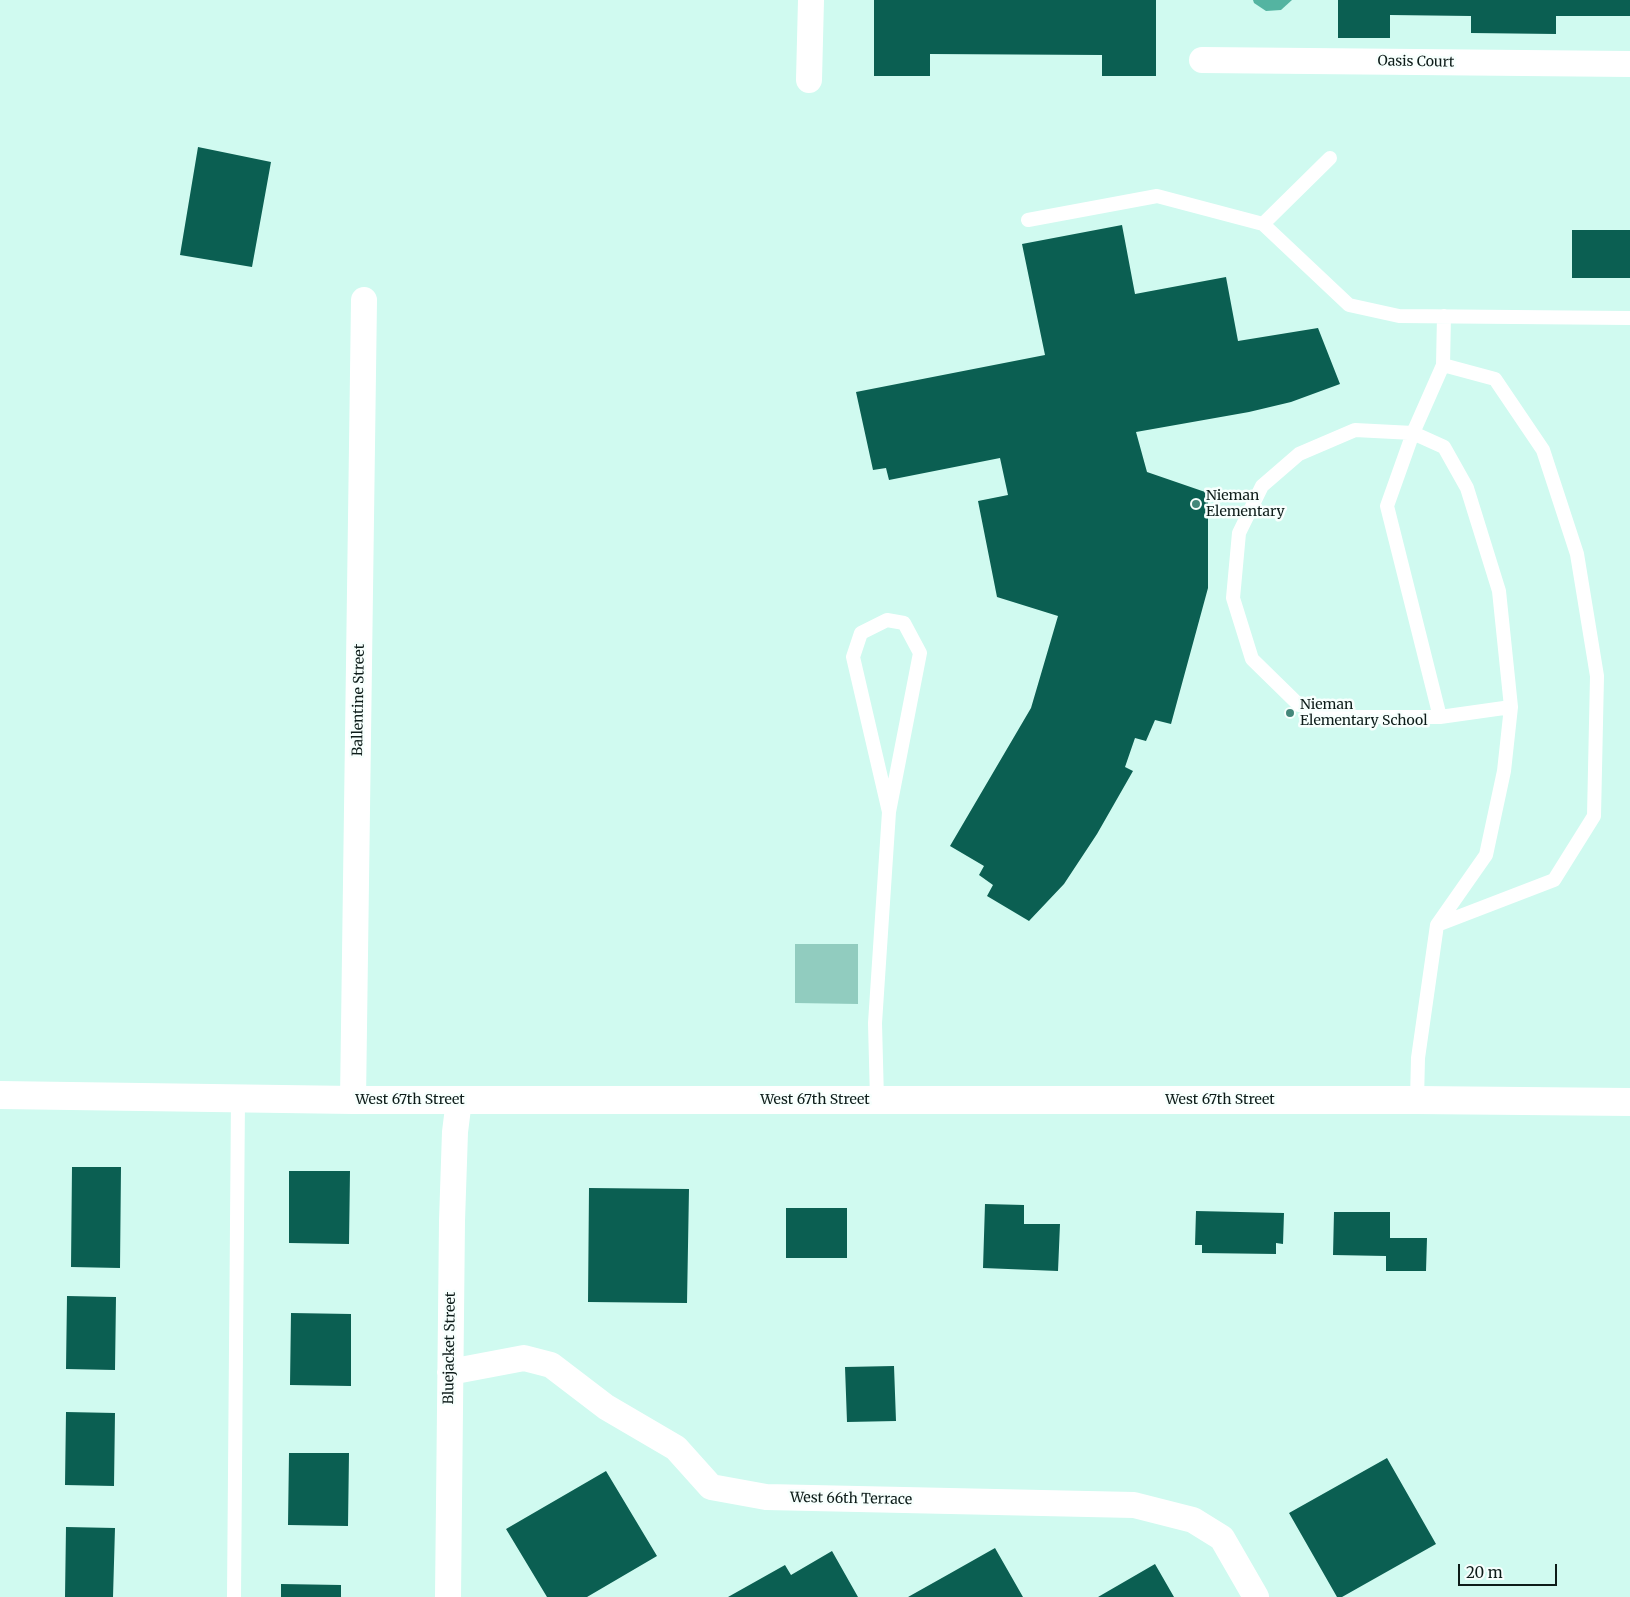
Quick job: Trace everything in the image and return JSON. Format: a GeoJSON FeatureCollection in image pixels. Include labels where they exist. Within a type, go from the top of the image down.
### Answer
{"type":"FeatureCollection","features":[{"type":"Feature","properties":{"kind":"street"},"geometry":{"type":"LineString","coordinates":[[809,80],[810,0]]}},
{"type":"Feature","properties":{"kind":"street","name":"Oasis Court"},"geometry":{"type":"LineString","coordinates":[[1202,60],[1630,64]]}},
{"type":"Feature","properties":{"kind":"street","name":"Ballentine Street"},"geometry":{"type":"LineString","coordinates":[[353,1100],[364,300]]}},
{"type":"Feature","properties":{"kind":"street","name":"West 67th Street"},"geometry":{"type":"LineString","coordinates":[[0,1095],[353,1100],[1417,1100],[1630,1102]]}},
{"type":"Feature","properties":{"kind":"street","name":"Bluejacket Street"},"geometry":{"type":"LineString","coordinates":[[448,1597],[452,1221],[455,1132],[459,1100]]}},
{"type":"Feature","properties":{"kind":"street","name":"West 66th Terrace"},"geometry":{"type":"LineString","coordinates":[[450,1372],[524,1358],[551,1365],[606,1407],[676,1448],[711,1487],[766,1497],[1134,1505],[1193,1520],[1222,1538],[1256,1597]]}},
{"type":"Feature","properties":{"kind":"lane"},"geometry":{"type":"LineString","coordinates":[[1263,224],[1330,158]]}},
{"type":"Feature","properties":{"kind":"lane"},"geometry":{"type":"LineString","coordinates":[[1028,220],[1157,196],[1263,224],[1349,305],[1399,316],[1630,318]]}},
{"type":"Feature","properties":{"kind":"lane"},"geometry":{"type":"LineString","coordinates":[[1440,717],[1386,506],[1413,433],[1443,365],[1444,316]]}},
{"type":"Feature","properties":{"kind":"lane"},"geometry":{"type":"LineString","coordinates":[[1437,925],[1554,880],[1594,816],[1597,676],[1577,554],[1543,450],[1495,379],[1443,365]]}},
{"type":"Feature","properties":{"kind":"lane"},"geometry":{"type":"LineString","coordinates":[[1417,1100],[1418,1058],[1437,925],[1486,855],[1504,770],[1511,707],[1499,591],[1467,488],[1444,447],[1413,433],[1354,430],[1299,454],[1262,486],[1239,533],[1233,598],[1252,660],[1299,705],[1353,717],[1440,717],[1511,707]]}},
{"type":"Feature","properties":{"kind":"lane"},"geometry":{"type":"LineString","coordinates":[[877,1100],[875,1023],[889,812],[920,653],[904,623],[887,620],[861,633],[853,657],[889,812]]}},
{"type":"Feature","properties":{"kind":"lane"},"geometry":{"type":"LineString","coordinates":[[234,1597],[238,1098]]}},
{"type":"Feature","properties":{"kind":"shaded area"},"geometry":{"type":"Polygon","coordinates":[[[1253,0],[1292,0],[1281,10],[1266,11],[1254,3],[1253,0]]]}},
{"type":"Feature","properties":{"kind":"shaded area"},"geometry":{"type":"Polygon","coordinates":[[[795,944],[858,944],[858,1004],[795,1003],[795,944]]]}},
{"type":"Feature","properties":{"kind":"building"},"geometry":{"type":"Polygon","coordinates":[[[874,0],[1156,0],[1156,76],[1102,76],[1102,55],[930,54],[930,76],[874,76],[874,0]]]}},
{"type":"Feature","properties":{"kind":"building"},"geometry":{"type":"Polygon","coordinates":[[[1338,0],[1630,0],[1630,16],[1556,16],[1556,34],[1471,33],[1471,16],[1390,15],[1390,38],[1338,38],[1338,0]]]}},
{"type":"Feature","properties":{"kind":"building"},"geometry":{"type":"Polygon","coordinates":[[[198,147],[271,162],[252,267],[180,255],[198,147]]]}},
{"type":"Feature","properties":{"kind":"building"},"geometry":{"type":"Polygon","coordinates":[[[1122,225],[1135,294],[1226,277],[1238,341],[1318,328],[1340,384],[1291,402],[1249,412],[1136,432],[1147,472],[1208,493],[1208,588],[1171,724],[1155,720],[1146,741],[1135,738],[1125,767],[1133,771],[1097,834],[1064,884],[1029,921],[987,896],[993,885],[979,875],[984,866],[950,846],[1031,708],[1058,616],[997,597],[978,501],[1008,495],[1000,458],[889,480],[886,468],[873,470],[856,392],[1045,355],[1022,244],[1122,225]]]}},
{"type":"Feature","properties":{"kind":"building"},"geometry":{"type":"Polygon","coordinates":[[[1572,230],[1630,230],[1630,278],[1572,278],[1572,230]]]}},
{"type":"Feature","properties":{"kind":"building"},"geometry":{"type":"Polygon","coordinates":[[[72,1167],[121,1167],[120,1268],[71,1267],[72,1167]]]}},
{"type":"Feature","properties":{"kind":"building"},"geometry":{"type":"Polygon","coordinates":[[[289,1171],[350,1171],[349,1244],[289,1243],[289,1171]]]}},
{"type":"Feature","properties":{"kind":"building"},"geometry":{"type":"Polygon","coordinates":[[[589,1188],[689,1189],[687,1303],[588,1302],[589,1188]]]}},
{"type":"Feature","properties":{"kind":"building"},"geometry":{"type":"Polygon","coordinates":[[[985,1204],[1024,1205],[1024,1224],[1060,1224],[1058,1271],[983,1268],[985,1204]]]}},
{"type":"Feature","properties":{"kind":"building"},"geometry":{"type":"Polygon","coordinates":[[[786,1208],[847,1208],[847,1258],[786,1258],[786,1208]]]}},
{"type":"Feature","properties":{"kind":"building"},"geometry":{"type":"Polygon","coordinates":[[[1196,1211],[1284,1213],[1283,1244],[1276,1243],[1276,1254],[1202,1253],[1202,1245],[1195,1245],[1196,1211]]]}},
{"type":"Feature","properties":{"kind":"building"},"geometry":{"type":"Polygon","coordinates":[[[1334,1212],[1390,1212],[1390,1238],[1427,1238],[1426,1271],[1386,1271],[1386,1256],[1333,1255],[1334,1212]]]}},
{"type":"Feature","properties":{"kind":"building"},"geometry":{"type":"Polygon","coordinates":[[[67,1296],[116,1297],[115,1370],[66,1369],[67,1296]]]}},
{"type":"Feature","properties":{"kind":"building"},"geometry":{"type":"Polygon","coordinates":[[[291,1313],[351,1314],[351,1386],[290,1385],[291,1313]]]}},
{"type":"Feature","properties":{"kind":"building"},"geometry":{"type":"Polygon","coordinates":[[[894,1366],[896,1421],[847,1422],[845,1367],[894,1366]]]}},
{"type":"Feature","properties":{"kind":"building"},"geometry":{"type":"Polygon","coordinates":[[[66,1412],[115,1413],[114,1486],[65,1485],[66,1412]]]}},
{"type":"Feature","properties":{"kind":"building"},"geometry":{"type":"Polygon","coordinates":[[[289,1453],[349,1453],[348,1526],[288,1525],[289,1453]]]}},
{"type":"Feature","properties":{"kind":"building"},"geometry":{"type":"Polygon","coordinates":[[[1387,1458],[1436,1544],[1342,1597],[1337,1597],[1289,1513],[1387,1458]]]}},
{"type":"Feature","properties":{"kind":"building"},"geometry":{"type":"Polygon","coordinates":[[[606,1471],[657,1556],[587,1597],[547,1597],[506,1529],[606,1471]]]}},
{"type":"Feature","properties":{"kind":"building"},"geometry":{"type":"Polygon","coordinates":[[[66,1527],[115,1528],[113,1597],[65,1597],[66,1527]]]}},
{"type":"Feature","properties":{"kind":"building"},"geometry":{"type":"Polygon","coordinates":[[[995,1548],[1023,1597],[908,1597],[949,1574],[995,1548]]]}},
{"type":"Feature","properties":{"kind":"building"},"geometry":{"type":"Polygon","coordinates":[[[832,1551],[858,1597],[728,1597],[785,1565],[791,1575],[832,1551]]]}},
{"type":"Feature","properties":{"kind":"building"},"geometry":{"type":"Polygon","coordinates":[[[1155,1564],[1174,1597],[1098,1597],[1155,1564]]]}},
{"type":"Feature","properties":{"kind":"building"},"geometry":{"type":"Polygon","coordinates":[[[281,1584],[341,1585],[341,1597],[281,1597],[281,1584]]]}},
{"type":"Feature","properties":{"kind":"place","name":"Nieman Elementary"},"geometry":{"type":"Point","coordinates":[1196,504]}},
{"type":"Feature","properties":{"kind":"place","name":"Nieman Elementary School"},"geometry":{"type":"Point","coordinates":[1290,713]}}]}
